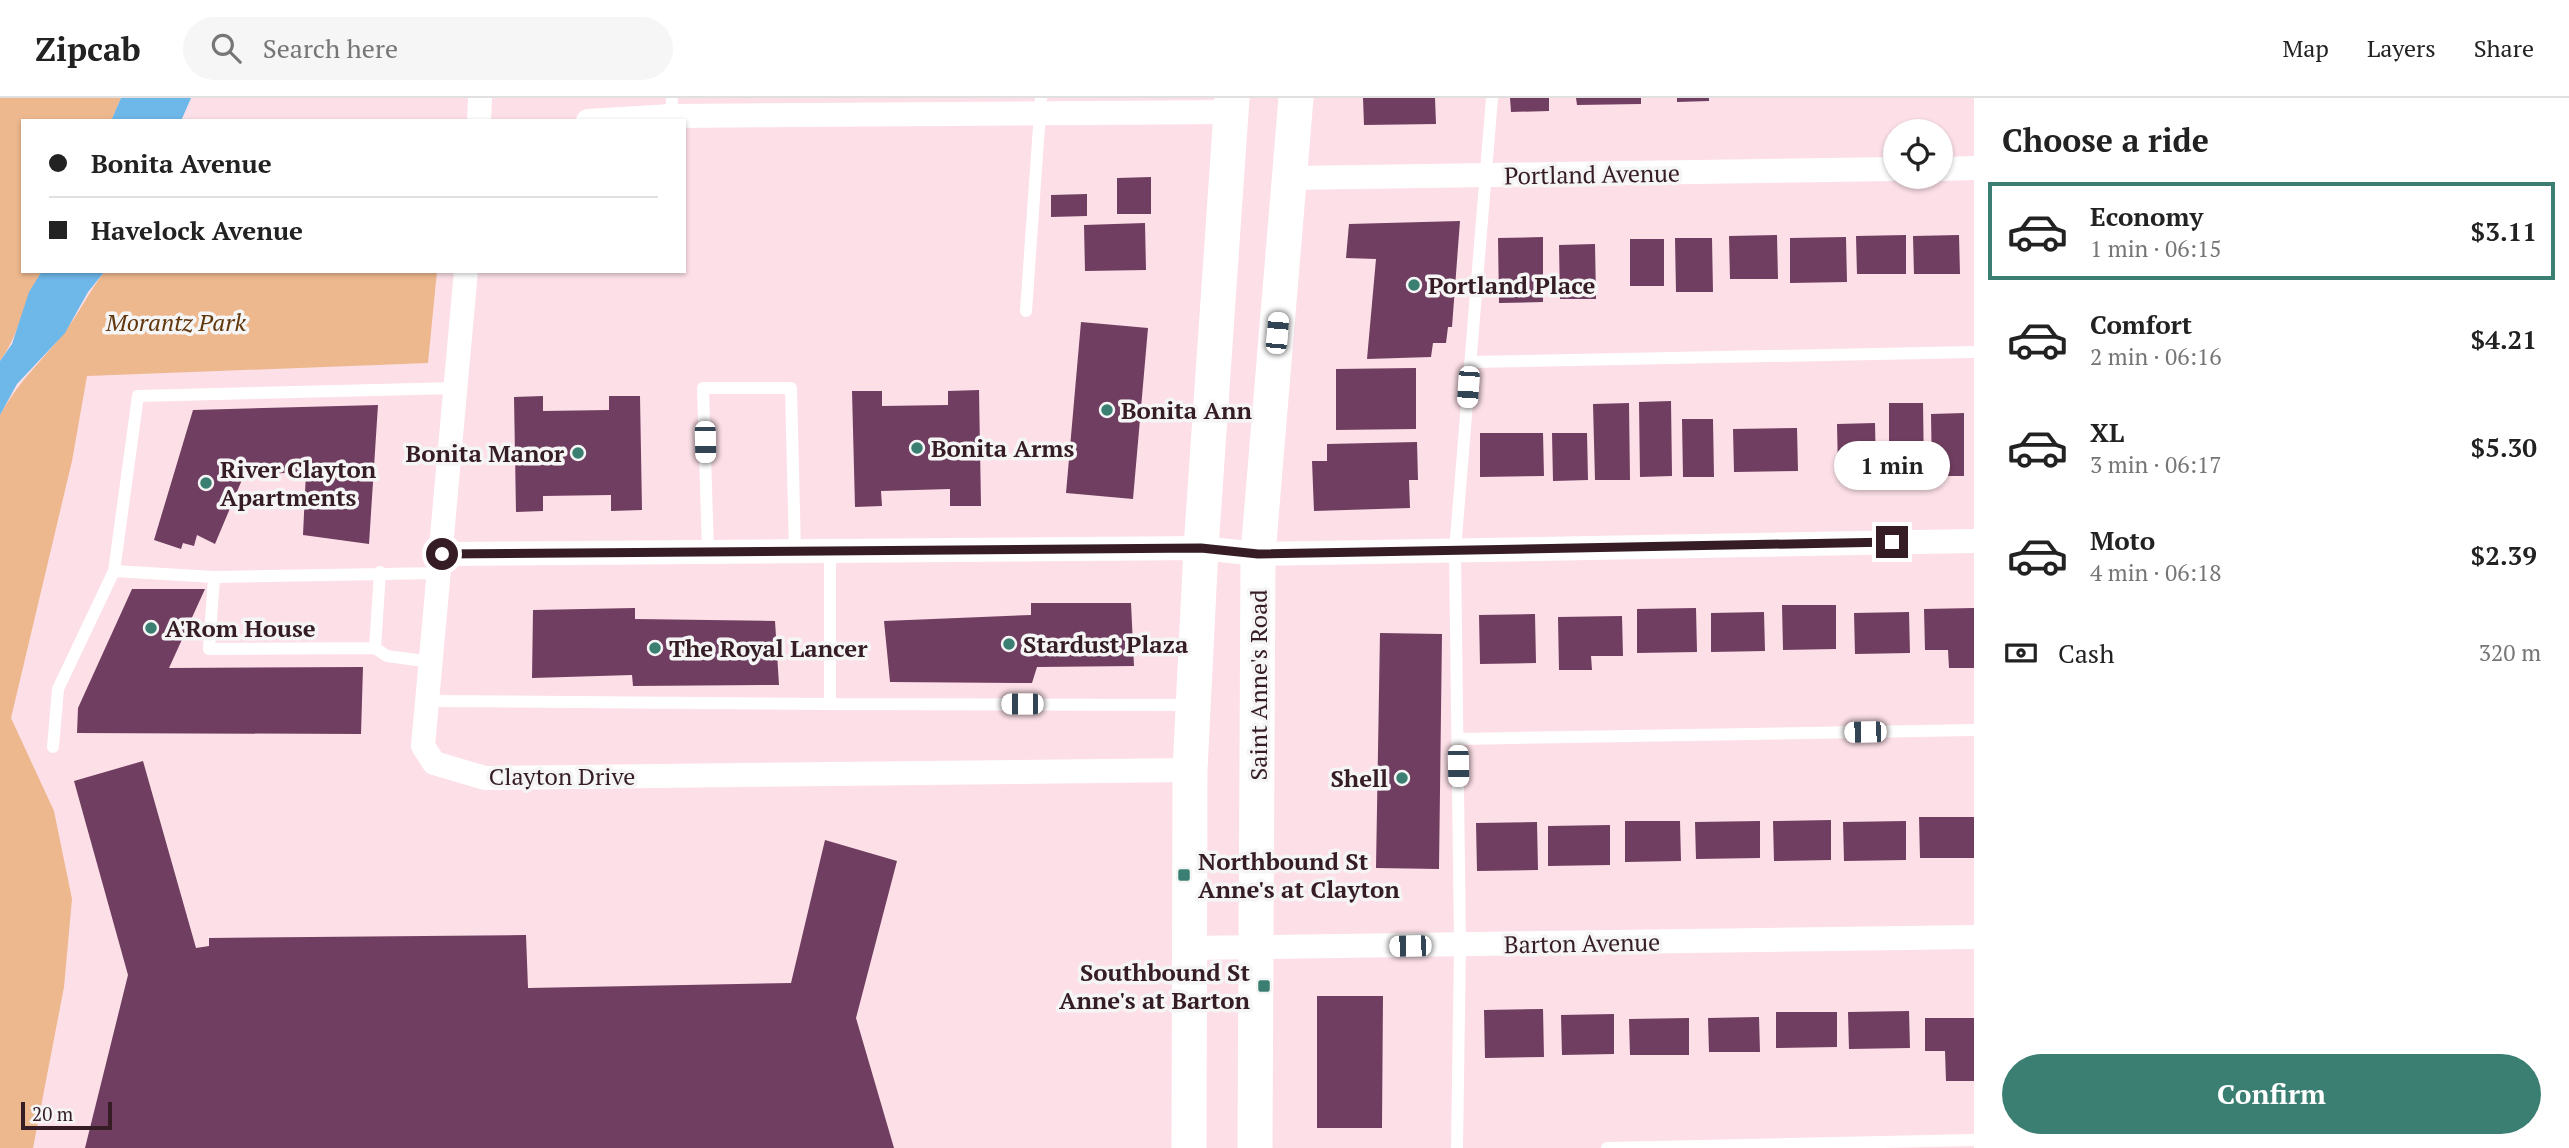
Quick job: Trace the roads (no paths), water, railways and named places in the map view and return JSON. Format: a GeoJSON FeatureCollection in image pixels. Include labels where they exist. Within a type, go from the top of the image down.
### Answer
{"type":"FeatureCollection","features":[{"type":"Feature","properties":{"kind":"main road","name":"Saint Anne's Road"},"geometry":{"type":"LineString","coordinates":[[1255,1148],[1258,554],[1296,98]]}},
{"type":"Feature","properties":{"kind":"main road"},"geometry":{"type":"LineString","coordinates":[[1189,1148],[1190,770],[1201,548],[1232,105]]}},
{"type":"Feature","properties":{"kind":"street"},"geometry":{"type":"LineString","coordinates":[[479,119],[480,98]]}},
{"type":"Feature","properties":{"kind":"street"},"geometry":{"type":"LineString","coordinates":[[600,119],[671,107],[1232,105]]}},
{"type":"Feature","properties":{"kind":"street"},"geometry":{"type":"LineString","coordinates":[[1953,169],[1974,168]]}},
{"type":"Feature","properties":{"kind":"street","name":"Portland Avenue"},"geometry":{"type":"LineString","coordinates":[[1290,178],[1883,169]]}},
{"type":"Feature","properties":{"kind":"street","name":"Clayton Drive"},"geometry":{"type":"LineString","coordinates":[[466,273],[442,564],[423,746],[434,763],[485,778],[1190,770]]}},
{"type":"Feature","properties":{"kind":"street"},"geometry":{"type":"LineString","coordinates":[[442,564],[708,552],[1201,548],[1258,554],[1974,541]]}},
{"type":"Feature","properties":{"kind":"street","name":"Barton Avenue"},"geometry":{"type":"LineString","coordinates":[[1191,948],[1974,937]]}},
{"type":"Feature","properties":{"kind":"lane"},"geometry":{"type":"LineString","coordinates":[[1457,1148],[1460,945],[1455,550],[1492,98]]}},
{"type":"Feature","properties":{"kind":"lane"},"geometry":{"type":"LineString","coordinates":[[1026,311],[1040,107]]}},
{"type":"Feature","properties":{"kind":"lane"},"geometry":{"type":"LineString","coordinates":[[1470,362],[1974,352]]}},
{"type":"Feature","properties":{"kind":"lane"},"geometry":{"type":"LineString","coordinates":[[53,747],[58,689],[114,572],[138,396],[457,388]]}},
{"type":"Feature","properties":{"kind":"lane"},"geometry":{"type":"LineString","coordinates":[[708,552],[703,388],[791,388],[795,552]]}},
{"type":"Feature","properties":{"kind":"lane"},"geometry":{"type":"LineString","coordinates":[[830,551],[830,704]]}},
{"type":"Feature","properties":{"kind":"lane"},"geometry":{"type":"LineString","coordinates":[[114,572],[214,577],[380,572],[442,564]]}},
{"type":"Feature","properties":{"kind":"lane"},"geometry":{"type":"LineString","coordinates":[[375,648],[380,572]]}},
{"type":"Feature","properties":{"kind":"lane"},"geometry":{"type":"LineString","coordinates":[[214,577],[209,649],[375,648],[387,656],[432,662]]}},
{"type":"Feature","properties":{"kind":"lane"},"geometry":{"type":"LineString","coordinates":[[428,701],[1194,705]]}},
{"type":"Feature","properties":{"kind":"lane"},"geometry":{"type":"LineString","coordinates":[[1458,739],[1974,730]]}},
{"type":"Feature","properties":{"kind":"lane"},"geometry":{"type":"LineString","coordinates":[[1607,1148],[1974,1140]]}},
{"type":"Feature","properties":{"kind":"water"},"geometry":{"type":"Polygon","coordinates":[[[121,98],[191,98],[182,119],[112,119],[121,98]]]}},
{"type":"Feature","properties":{"kind":"water"},"geometry":{"type":"Polygon","coordinates":[[[41,273],[103,273],[88,292],[65,333],[17,384],[0,415],[0,361],[12,344],[29,292],[41,273]]]}},
{"type":"Feature","properties":{"kind":"place","name":"Portland Place"},"geometry":{"type":"Point","coordinates":[1414,285]}},
{"type":"Feature","properties":{"kind":"place","name":"Bonita Ann"},"geometry":{"type":"Point","coordinates":[1107,410]}},
{"type":"Feature","properties":{"kind":"place","name":"Bonita Arms"},"geometry":{"type":"Point","coordinates":[917,448]}},
{"type":"Feature","properties":{"kind":"place","name":"Bonita Manor"},"geometry":{"type":"Point","coordinates":[578,453]}},
{"type":"Feature","properties":{"kind":"place","name":"River Clayton Apartments"},"geometry":{"type":"Point","coordinates":[206,483]}},
{"type":"Feature","properties":{"kind":"place","name":"A'Rom House"},"geometry":{"type":"Point","coordinates":[151,628]}},
{"type":"Feature","properties":{"kind":"place","name":"Stardust Plaza"},"geometry":{"type":"Point","coordinates":[1009,644]}},
{"type":"Feature","properties":{"kind":"place","name":"The Royal Lancer"},"geometry":{"type":"Point","coordinates":[655,648]}},
{"type":"Feature","properties":{"kind":"place","name":"Shell"},"geometry":{"type":"Point","coordinates":[1402,778]}},
{"type":"Feature","properties":{"kind":"place","name":"Northbound St Anne's at Clayton"},"geometry":{"type":"Point","coordinates":[1184,875]}},
{"type":"Feature","properties":{"kind":"place","name":"Southbound St Anne's at Barton"},"geometry":{"type":"Point","coordinates":[1264,986]}},
{"type":"Feature","properties":{"kind":"park label","name":"Morantz Park"},"geometry":{"type":"Point","coordinates":[176,322]}}]}
